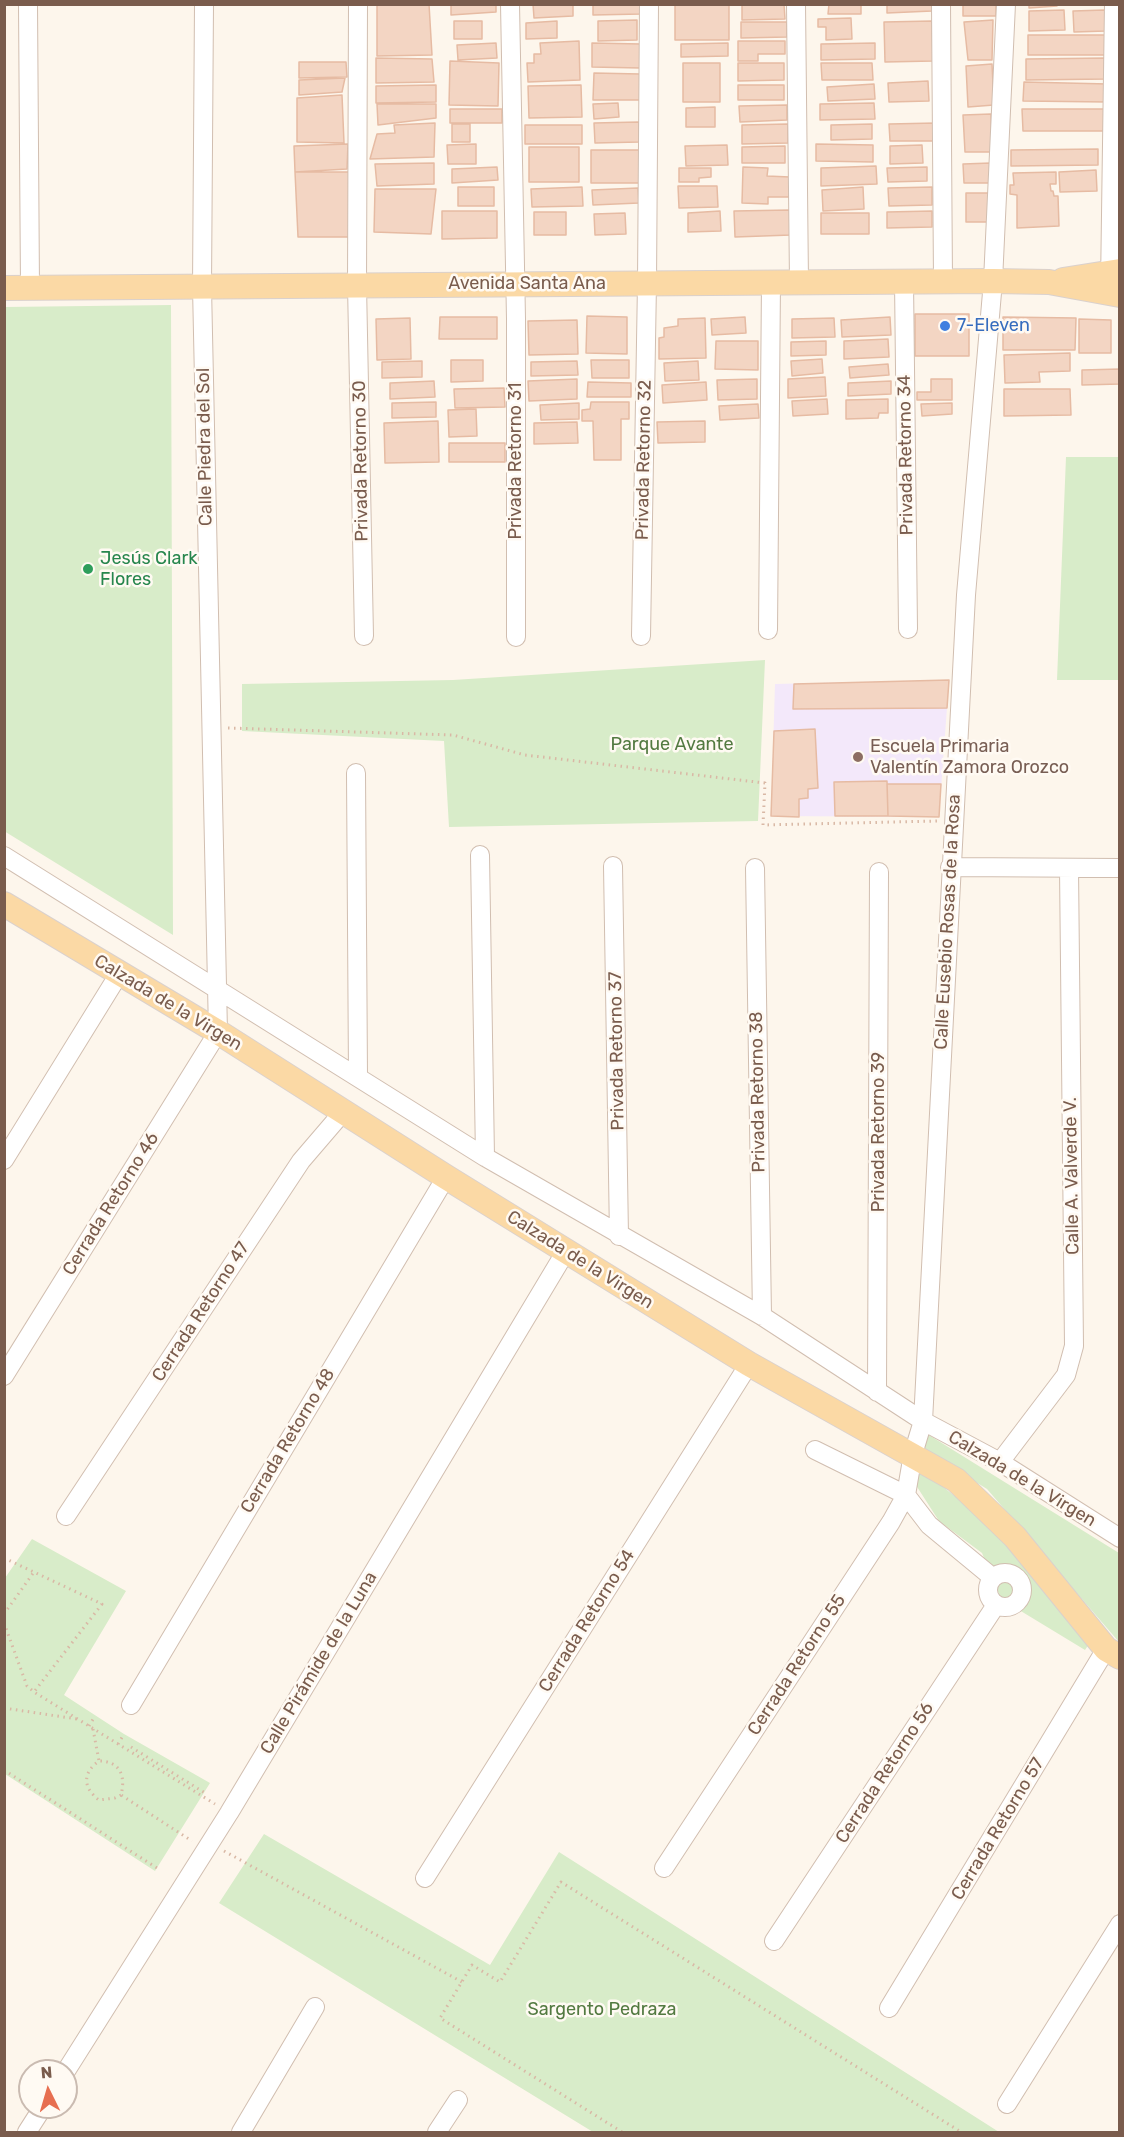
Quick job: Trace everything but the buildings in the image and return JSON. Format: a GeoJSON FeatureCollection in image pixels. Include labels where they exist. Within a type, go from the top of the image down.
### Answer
{"type":"FeatureCollection","features":[{"type":"Feature","properties":{"kind":"main road","name":"Avenida Santa Ana"},"geometry":{"type":"LineString","coordinates":[[4,288],[993,280],[1115,283]]}},
{"type":"Feature","properties":{"kind":"main road","name":"Calzada de la Virgen"},"geometry":{"type":"LineString","coordinates":[[7,912],[218,1032],[446,1177],[749,1364],[956,1480],[1015,1537],[1113,1653]]}},
{"type":"Feature","properties":{"kind":"street"},"geometry":{"type":"LineString","coordinates":[[28,4],[30,288]]}},
{"type":"Feature","properties":{"kind":"street","name":"Calle Piedra del Sol"},"geometry":{"type":"LineString","coordinates":[[204,4],[202,287],[218,1032]]}},
{"type":"Feature","properties":{"kind":"street","name":"Privada Retorno 30"},"geometry":{"type":"LineString","coordinates":[[358,4],[357,285],[364,636]]}},
{"type":"Feature","properties":{"kind":"street","name":"Privada Retorno 31"},"geometry":{"type":"LineString","coordinates":[[510,4],[515,284],[516,637]]}},
{"type":"Feature","properties":{"kind":"street","name":"Privada Retorno 32"},"geometry":{"type":"LineString","coordinates":[[641,636],[649,4]]}},
{"type":"Feature","properties":{"kind":"street"},"geometry":{"type":"LineString","coordinates":[[796,4],[800,282]]}},
{"type":"Feature","properties":{"kind":"street"},"geometry":{"type":"LineString","coordinates":[[942,4],[943,281]]}},
{"type":"Feature","properties":{"kind":"street","name":"Calle Eusebio Rosas de la Rosa"},"geometry":{"type":"LineString","coordinates":[[913,1454],[923,1421],[950,867],[966,595],[993,280],[1006,4]]}},
{"type":"Feature","properties":{"kind":"street"},"geometry":{"type":"LineString","coordinates":[[1114,4],[1115,283]]}},
{"type":"Feature","properties":{"kind":"street","name":"Privada Retorno 34"},"geometry":{"type":"LineString","coordinates":[[904,281],[908,629]]}},
{"type":"Feature","properties":{"kind":"street"},"geometry":{"type":"LineString","coordinates":[[768,630],[771,282]]}},
{"type":"Feature","properties":{"kind":"street"},"geometry":{"type":"LineString","coordinates":[[356,773],[358,1077]]}},
{"type":"Feature","properties":{"kind":"street","name":"Calzada de la Virgen"},"geometry":{"type":"LineString","coordinates":[[4,855],[485,1156],[619,1236],[762,1316],[923,1421],[1000,1462],[1119,1538]]}},
{"type":"Feature","properties":{"kind":"street"},"geometry":{"type":"LineString","coordinates":[[480,855],[485,1156]]}},
{"type":"Feature","properties":{"kind":"street","name":"Privada Retorno 37"},"geometry":{"type":"LineString","coordinates":[[613,866],[619,1236]]}},
{"type":"Feature","properties":{"kind":"street"},"geometry":{"type":"LineString","coordinates":[[950,867],[1119,868]]}},
{"type":"Feature","properties":{"kind":"street","name":"Privada Retorno 38"},"geometry":{"type":"LineString","coordinates":[[755,868],[762,1316]]}},
{"type":"Feature","properties":{"kind":"street","name":"Calle A. Valverde V."},"geometry":{"type":"LineString","coordinates":[[1000,1462],[1066,1376],[1074,1346],[1069,868]]}},
{"type":"Feature","properties":{"kind":"street","name":"Privada Retorno 39"},"geometry":{"type":"LineString","coordinates":[[877,1392],[879,872]]}},
{"type":"Feature","properties":{"kind":"street"},"geometry":{"type":"LineString","coordinates":[[4,1160],[119,974]]}},
{"type":"Feature","properties":{"kind":"street","name":"Cerrada Retorno 46"},"geometry":{"type":"LineString","coordinates":[[4,1377],[218,1032]]}},
{"type":"Feature","properties":{"kind":"street","name":"Cerrada Retorno 47"},"geometry":{"type":"LineString","coordinates":[[66,1516],[301,1161],[343,1112]]}},
{"type":"Feature","properties":{"kind":"street","name":"Cerrada Retorno 48"},"geometry":{"type":"LineString","coordinates":[[131,1705],[446,1177]]}},
{"type":"Feature","properties":{"kind":"street","name":"Calle Pirámide de la Luna"},"geometry":{"type":"LineString","coordinates":[[74,2059],[229,1813],[566,1251]]}},
{"type":"Feature","properties":{"kind":"street","name":"Cerrada Retorno 54"},"geometry":{"type":"LineString","coordinates":[[425,1878],[749,1364]]}},
{"type":"Feature","properties":{"kind":"street"},"geometry":{"type":"LineString","coordinates":[[814,1450],[906,1495],[929,1525],[992,1577]]}},
{"type":"Feature","properties":{"kind":"street","name":"Cerrada Retorno 55"},"geometry":{"type":"LineString","coordinates":[[664,1868],[891,1522],[906,1495],[913,1454]]}},
{"type":"Feature","properties":{"kind":"street"},"geometry":{"type":"LineString","coordinates":[[999,1573],[1014,1575],[1023,1587],[1018,1602],[1011,1606],[996,1605],[987,1592],[992,1577],[999,1573]]}},
{"type":"Feature","properties":{"kind":"street","name":"Cerrada Retorno 56"},"geometry":{"type":"LineString","coordinates":[[774,1941],[996,1605]]}},
{"type":"Feature","properties":{"kind":"street","name":"Cerrada Retorno 57"},"geometry":{"type":"LineString","coordinates":[[889,2008],[1113,1653]]}},
{"type":"Feature","properties":{"kind":"street"},"geometry":{"type":"LineString","coordinates":[[1007,2104],[1119,1923]]}},
{"type":"Feature","properties":{"kind":"street"},"geometry":{"type":"LineString","coordinates":[[241,2133],[315,2007]]}},
{"type":"Feature","properties":{"kind":"street"},"geometry":{"type":"LineString","coordinates":[[437,2133],[458,2100]]}},
{"type":"Feature","properties":{"kind":"street"},"geometry":{"type":"LineString","coordinates":[[27,2133],[36,2119]]}},
{"type":"Feature","properties":{"kind":"path"},"geometry":{"type":"LineString","coordinates":[[211,728],[453,735],[525,755],[765,783],[763,825],[953,821]]}},
{"type":"Feature","properties":{"kind":"path"},"geometry":{"type":"LineString","coordinates":[[4,1558],[102,1604],[34,1692]]}},
{"type":"Feature","properties":{"kind":"path"},"geometry":{"type":"LineString","coordinates":[[4,1614],[34,1572]]}},
{"type":"Feature","properties":{"kind":"path"},"geometry":{"type":"LineString","coordinates":[[4,1623],[27,1686],[34,1692],[229,1813]]}},
{"type":"Feature","properties":{"kind":"path"},"geometry":{"type":"LineString","coordinates":[[4,1708],[79,1720]]}},
{"type":"Feature","properties":{"kind":"path"},"geometry":{"type":"LineString","coordinates":[[95,1716],[91,1727],[99,1761]]}},
{"type":"Feature","properties":{"kind":"path"},"geometry":{"type":"LineString","coordinates":[[118,1744],[124,1734]]}},
{"type":"Feature","properties":{"kind":"path"},"geometry":{"type":"LineString","coordinates":[[131,1747],[206,1793]]}},
{"type":"Feature","properties":{"kind":"path"},"geometry":{"type":"LineString","coordinates":[[99,1761],[117,1766],[122,1772],[124,1783],[122,1794],[115,1798],[99,1800],[87,1788],[85,1780],[89,1771],[99,1761]]}},
{"type":"Feature","properties":{"kind":"path"},"geometry":{"type":"LineString","coordinates":[[156,1768],[158,1763]]}},
{"type":"Feature","properties":{"kind":"path"},"geometry":{"type":"LineString","coordinates":[[4,1770],[157,1868]]}},
{"type":"Feature","properties":{"kind":"path"},"geometry":{"type":"LineString","coordinates":[[122,1794],[208,1847],[462,1983]]}},
{"type":"Feature","properties":{"kind":"path"},"geometry":{"type":"LineString","coordinates":[[622,2133],[440,2018],[472,1965],[501,1982],[561,1882],[961,2133]]}},
{"type":"Feature","properties":{"kind":"shaded area","name":"Escuela Primaria Valentín Zamora Orozco"},"geometry":{"type":"Polygon","coordinates":[[[949,680],[939,817],[771,816],[775,684],[949,680]]]}},
{"type":"Feature","properties":{"kind":"green space","name":"Jesús Clark Flores"},"geometry":{"type":"Polygon","coordinates":[[[171,305],[173,935],[4,831],[5,307],[171,305]]]}},
{"type":"Feature","properties":{"kind":"green space"},"geometry":{"type":"Polygon","coordinates":[[[1066,457],[1119,457],[1119,680],[1057,680],[1066,457]]]}},
{"type":"Feature","properties":{"kind":"green space","name":"Parque Avante"},"geometry":{"type":"Polygon","coordinates":[[[765,660],[758,821],[449,827],[444,741],[242,731],[242,684],[453,680],[765,660]]]}},
{"type":"Feature","properties":{"kind":"green space"},"geometry":{"type":"Polygon","coordinates":[[[924,1432],[1119,1553],[1119,1642],[987,1489],[916,1445],[924,1432]]]}},
{"type":"Feature","properties":{"kind":"green space"},"geometry":{"type":"Polygon","coordinates":[[[917,1466],[992,1526],[1089,1644],[1085,1650],[1001,1599],[982,1553],[939,1521],[912,1479],[917,1466]]]}},
{"type":"Feature","properties":{"kind":"green space"},"geometry":{"type":"Polygon","coordinates":[[[32,1539],[126,1591],[64,1695],[124,1734],[210,1783],[155,1871],[5,1774],[5,1578],[32,1539]]]}},
{"type":"Feature","properties":{"kind":"green space","name":"Sargento Pedraza"},"geometry":{"type":"Polygon","coordinates":[[[264,1834],[490,1965],[559,1852],[999,2132],[593,2132],[219,1903],[264,1834]]]}},
{"type":"Feature","properties":{"kind":"place","name":"7-Eleven"},"geometry":{"type":"Point","coordinates":[945,326]}},
{"type":"Feature","properties":{"kind":"place","name":"Jesús Clark Flores"},"geometry":{"type":"Point","coordinates":[88,569]}},
{"type":"Feature","properties":{"kind":"place","name":"Escuela Primaria Valentín Zamora Orozco"},"geometry":{"type":"Point","coordinates":[858,757]}}]}
